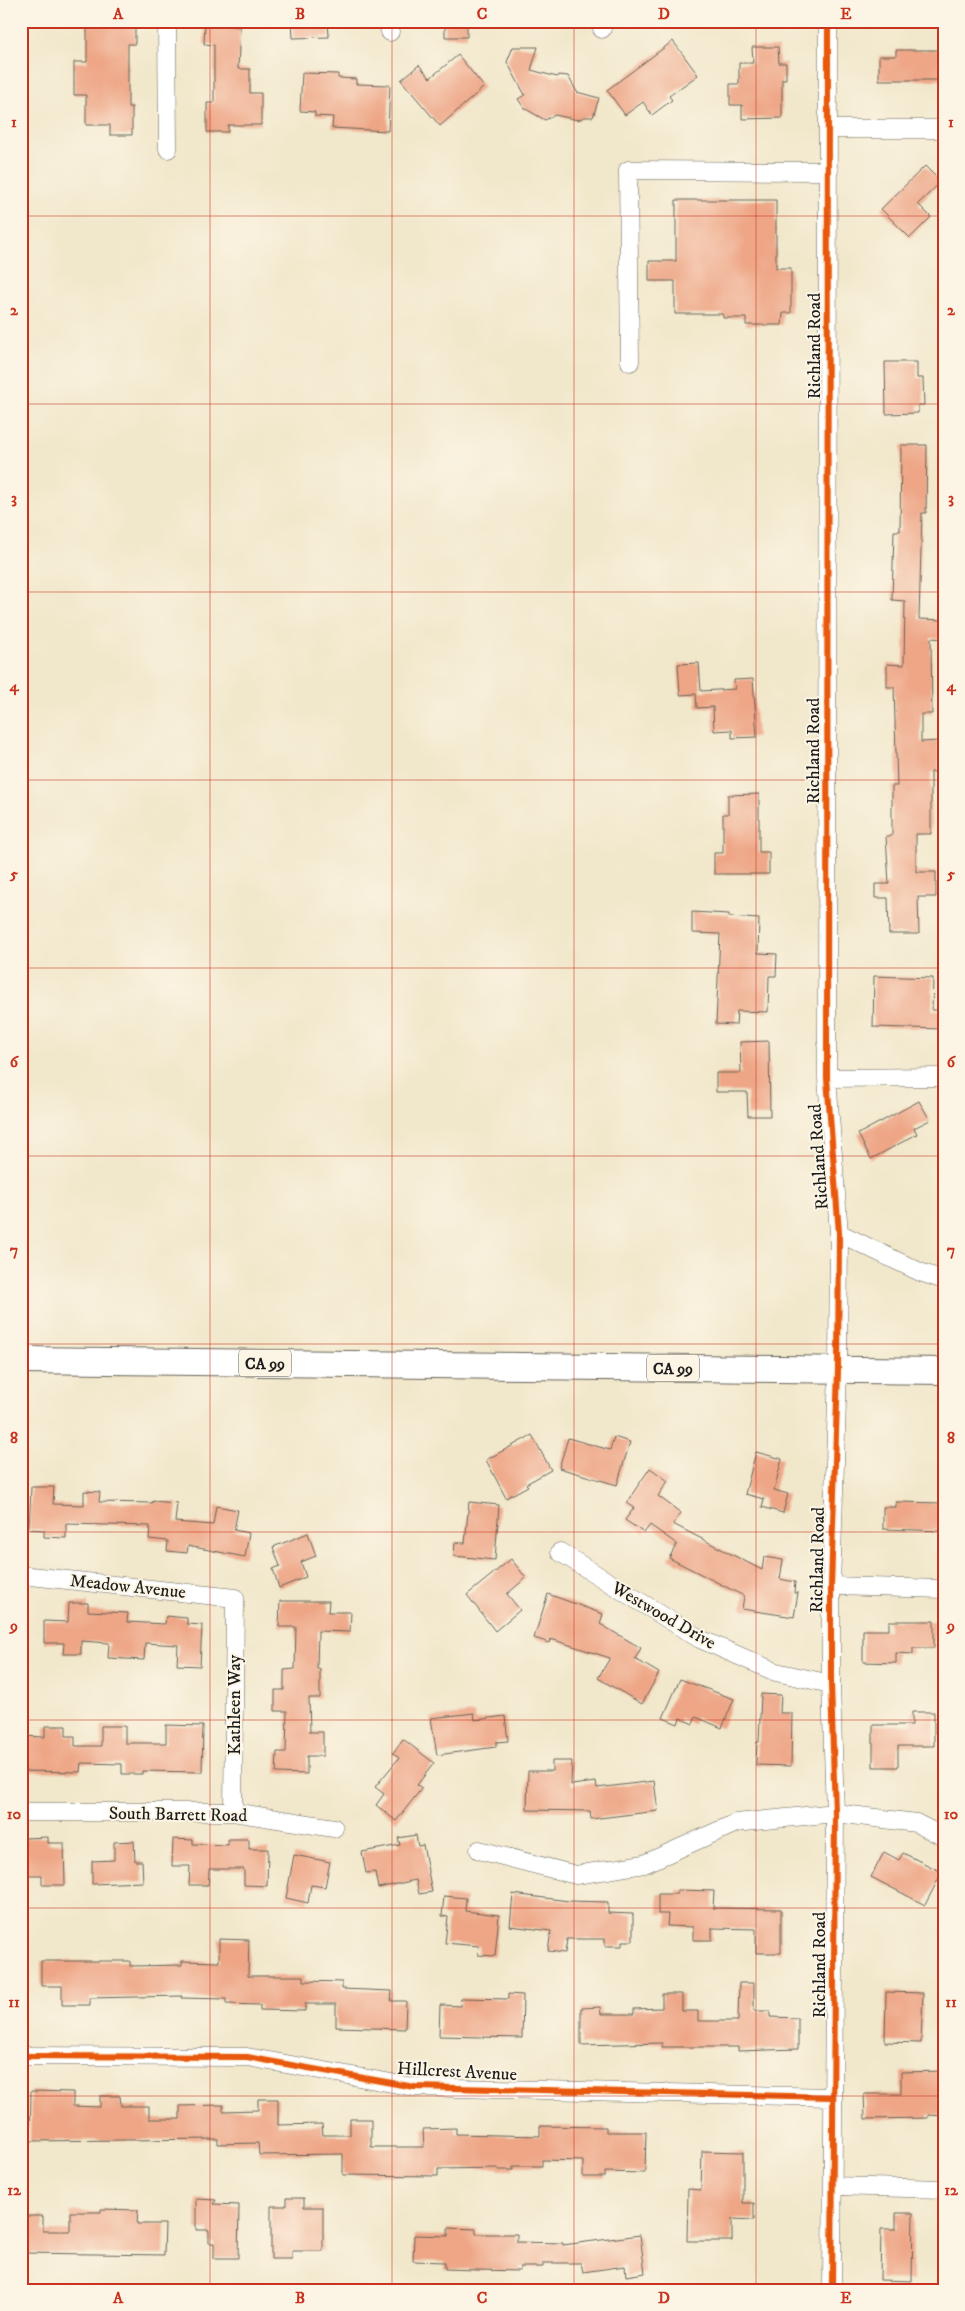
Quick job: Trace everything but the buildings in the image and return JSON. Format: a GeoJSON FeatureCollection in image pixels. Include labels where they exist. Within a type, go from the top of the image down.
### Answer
{"type":"FeatureCollection","features":[{"type":"Feature","properties":{"kind":"highway","name":"CA 99"},"geometry":{"type":"LineString","coordinates":[[21,1360],[944,1371]]}},
{"type":"Feature","properties":{"kind":"street"},"geometry":{"type":"LineString","coordinates":[[166,21],[168,148]]}},
{"type":"Feature","properties":{"kind":"street","name":"Richland Road"},"geometry":{"type":"LineString","coordinates":[[828,21],[830,129],[828,1078],[839,1233],[838,1370],[831,1586],[831,1684],[835,1813],[832,2290]]}},
{"type":"Feature","properties":{"kind":"street"},"geometry":{"type":"LineString","coordinates":[[830,129],[944,129]]}},
{"type":"Feature","properties":{"kind":"street"},"geometry":{"type":"LineString","coordinates":[[630,362],[628,170],[830,171]]}},
{"type":"Feature","properties":{"kind":"street"},"geometry":{"type":"LineString","coordinates":[[828,1078],[944,1077]]}},
{"type":"Feature","properties":{"kind":"street"},"geometry":{"type":"LineString","coordinates":[[839,1233],[920,1272],[944,1280]]}},
{"type":"Feature","properties":{"kind":"street","name":"Westwood Drive"},"geometry":{"type":"LineString","coordinates":[[560,1552],[700,1639],[776,1672],[831,1684]]}},
{"type":"Feature","properties":{"kind":"street","name":"Meadow Avenue"},"geometry":{"type":"LineString","coordinates":[[21,1575],[235,1598]]}},
{"type":"Feature","properties":{"kind":"street"},"geometry":{"type":"LineString","coordinates":[[831,1586],[944,1589]]}},
{"type":"Feature","properties":{"kind":"street","name":"Kathleen Way"},"geometry":{"type":"LineString","coordinates":[[233,1812],[235,1598]]}},
{"type":"Feature","properties":{"kind":"street","name":"South Barrett Road"},"geometry":{"type":"LineString","coordinates":[[21,1812],[233,1812],[334,1828]]}},
{"type":"Feature","properties":{"kind":"street"},"geometry":{"type":"LineString","coordinates":[[479,1850],[576,1875],[644,1864],[736,1823],[835,1813],[916,1823],[944,1837]]}},
{"type":"Feature","properties":{"kind":"street","name":"Hillcrest Avenue"},"geometry":{"type":"LineString","coordinates":[[21,2056],[247,2057],[414,2087],[833,2097]]}},
{"type":"Feature","properties":{"kind":"street"},"geometry":{"type":"LineString","coordinates":[[833,2186],[944,2189]]}},
{"type":"Feature","properties":{"kind":"cycle path"},"geometry":{"type":"LineString","coordinates":[[828,21],[827,1078],[839,1233],[838,1370],[831,1586],[831,1684],[835,1813],[832,2290]]}},
{"type":"Feature","properties":{"kind":"cycle path"},"geometry":{"type":"LineString","coordinates":[[21,2056],[247,2057],[414,2087],[833,2097]]}}]}
